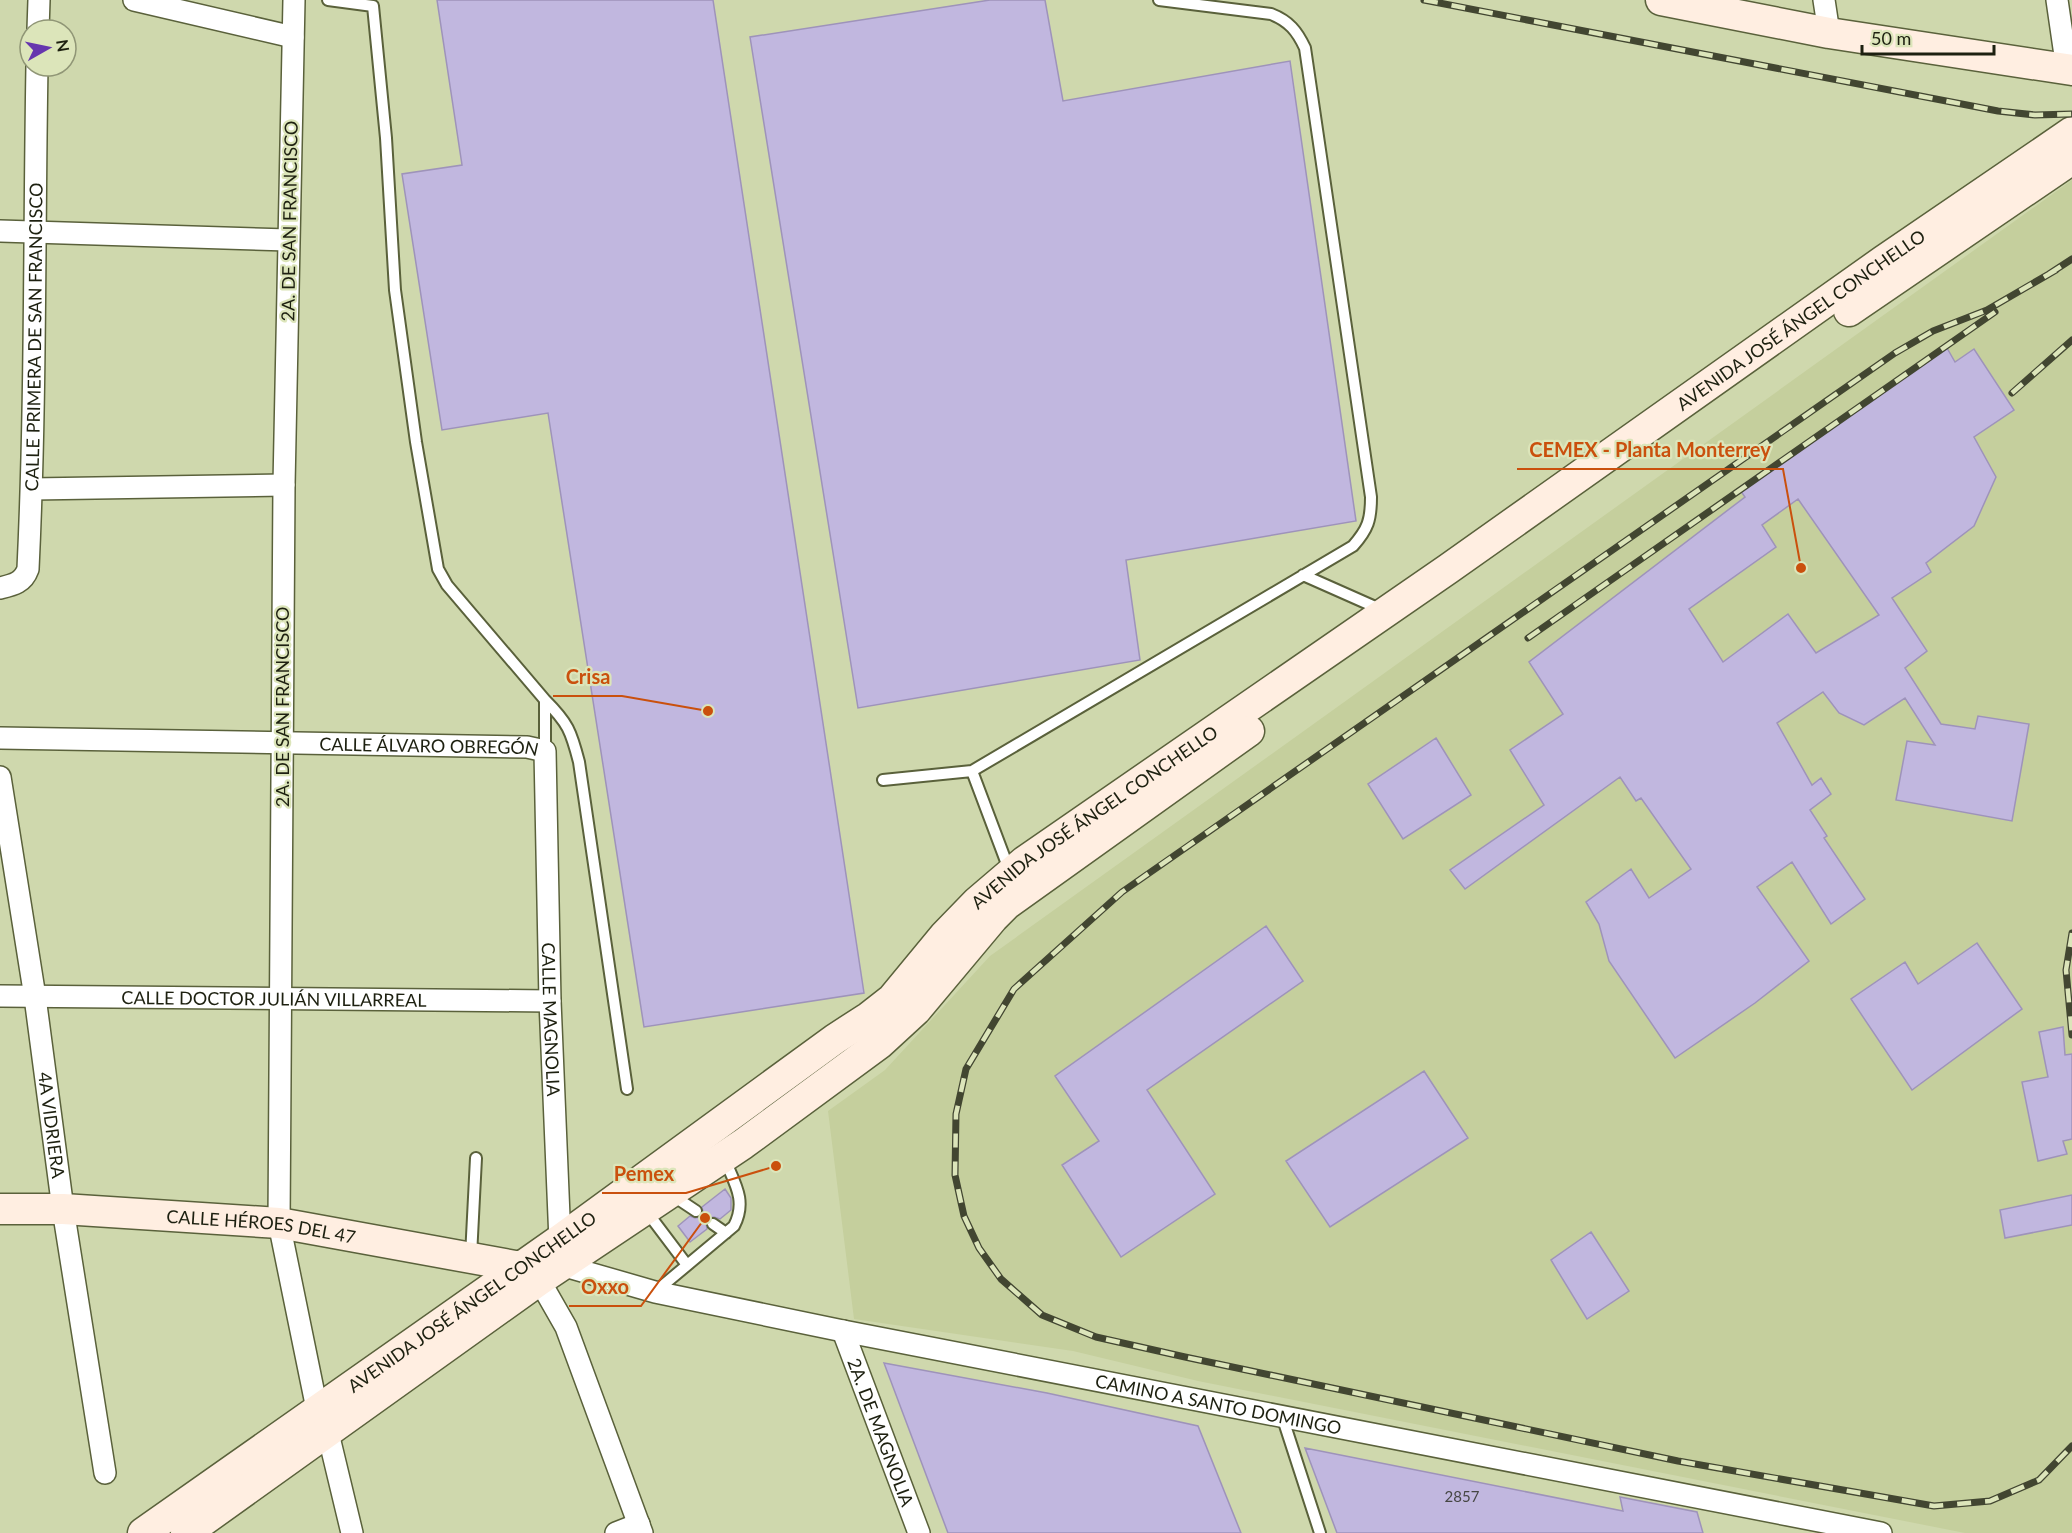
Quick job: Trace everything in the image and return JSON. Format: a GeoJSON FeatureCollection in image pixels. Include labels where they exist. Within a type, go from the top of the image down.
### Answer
{"type":"FeatureCollection","features":[{"type":"Feature","properties":{"kind":"main road"},"geometry":{"type":"LineString","coordinates":[[1661,0],[1707,4],[1829,33],[2070,69]]}},
{"type":"Feature","properties":{"kind":"main road","name":"AVENIDA JOSÉ ÁNGEL CONCHELLO"},"geometry":{"type":"LineString","coordinates":[[143,1533],[322,1421],[545,1263],[892,999],[944,936],[976,902],[1011,873],[1387,612],[1883,261],[2072,132]]}},
{"type":"Feature","properties":{"kind":"main road","name":"AVENIDA JOSÉ ÁNGEL CONCHELLO"},"geometry":{"type":"LineString","coordinates":[[545,1263],[670,1193],[724,1157],[895,1030],[915,1010],[993,918],[1007,904],[1044,877],[1834,321],[2072,159]]}},
{"type":"Feature","properties":{"kind":"main road","name":"CALLE HÉROES DEL 47"},"geometry":{"type":"LineString","coordinates":[[0,1209],[63,1209],[279,1223],[470,1258],[545,1263]]}},
{"type":"Feature","properties":{"kind":"main road","name":"AVENIDA JOSÉ ÁNGEL CONCHELLO"},"geometry":{"type":"LineString","coordinates":[[186,1533],[322,1421]]}},
{"type":"Feature","properties":{"kind":"street"},"geometry":{"type":"LineString","coordinates":[[38,18],[39,0]]}},
{"type":"Feature","properties":{"kind":"street"},"geometry":{"type":"LineString","coordinates":[[134,0],[293,37]]}},
{"type":"Feature","properties":{"kind":"street","name":"2A. DE SAN FRANCISCO"},"geometry":{"type":"LineString","coordinates":[[294,0],[284,485],[279,1223],[322,1421],[352,1533]]}},
{"type":"Feature","properties":{"kind":"street"},"geometry":{"type":"LineString","coordinates":[[1824,0],[1829,33]]}},
{"type":"Feature","properties":{"kind":"street"},"geometry":{"type":"LineString","coordinates":[[2057,0],[2070,69]]}},
{"type":"Feature","properties":{"kind":"street","name":"CALLE PRIMERA DE SAN FRANCISCO"},"geometry":{"type":"LineString","coordinates":[[0,588],[18,583],[24,578],[28,569],[32,489],[37,78]]}},
{"type":"Feature","properties":{"kind":"street"},"geometry":{"type":"LineString","coordinates":[[0,231],[288,240]]}},
{"type":"Feature","properties":{"kind":"street"},"geometry":{"type":"LineString","coordinates":[[32,489],[284,485]]}},
{"type":"Feature","properties":{"kind":"street","name":"CALLE ÁLVARO OBREGÓN"},"geometry":{"type":"LineString","coordinates":[[0,738],[527,747],[545,751],[547,774]]}},
{"type":"Feature","properties":{"kind":"street","name":"CALLE MAGNOLIA"},"geometry":{"type":"LineString","coordinates":[[545,1263],[550,1001],[547,774]]}},
{"type":"Feature","properties":{"kind":"street","name":"4A VIDRIERA"},"geometry":{"type":"LineString","coordinates":[[0,777],[4,827],[35,997],[63,1209],[105,1473]]}},
{"type":"Feature","properties":{"kind":"street","name":"CALLE DOCTOR JULIÁN VILLARREAL"},"geometry":{"type":"LineString","coordinates":[[0,996],[550,1001]]}},
{"type":"Feature","properties":{"kind":"street"},"geometry":{"type":"LineString","coordinates":[[545,1263],[553,1302],[566,1327],[640,1529],[616,1533]]}},
{"type":"Feature","properties":{"kind":"street","name":"CAMINO A SANTO DOMINGO"},"geometry":{"type":"LineString","coordinates":[[545,1263],[655,1292],[843,1331],[1881,1533]]}},
{"type":"Feature","properties":{"kind":"street","name":"2A. DE MAGNOLIA"},"geometry":{"type":"LineString","coordinates":[[843,1331],[919,1533]]}},
{"type":"Feature","properties":{"kind":"lane"},"geometry":{"type":"LineString","coordinates":[[328,0],[373,3],[386,138],[395,290],[438,569],[447,585],[563,718],[572,733],[579,762],[627,1089]]}},
{"type":"Feature","properties":{"kind":"lane"},"geometry":{"type":"LineString","coordinates":[[884,780],[972,771],[1353,546],[1364,533],[1371,516],[1371,497],[1307,55],[1297,31],[1283,19],[1271,14],[1159,0]]}},
{"type":"Feature","properties":{"kind":"lane"},"geometry":{"type":"LineString","coordinates":[[1303,576],[1387,612]]}},
{"type":"Feature","properties":{"kind":"lane"},"geometry":{"type":"LineString","coordinates":[[545,700],[545,751]]}},
{"type":"Feature","properties":{"kind":"lane"},"geometry":{"type":"LineString","coordinates":[[972,771],[1011,873]]}},
{"type":"Feature","properties":{"kind":"lane"},"geometry":{"type":"LineString","coordinates":[[655,1292],[734,1226],[741,1206],[724,1157]]}},
{"type":"Feature","properties":{"kind":"lane"},"geometry":{"type":"LineString","coordinates":[[470,1258],[476,1158]]}},
{"type":"Feature","properties":{"kind":"lane"},"geometry":{"type":"LineString","coordinates":[[670,1193],[696,1212]]}},
{"type":"Feature","properties":{"kind":"lane"},"geometry":{"type":"LineString","coordinates":[[645,1209],[687,1265]]}},
{"type":"Feature","properties":{"kind":"lane"},"geometry":{"type":"LineString","coordinates":[[713,1224],[726,1233]]}},
{"type":"Feature","properties":{"kind":"lane"},"geometry":{"type":"LineString","coordinates":[[1282,1416],[1320,1533]]}},
{"type":"Feature","properties":{"kind":"shaded area"},"geometry":{"type":"Polygon","coordinates":[[[2072,180],[2072,1533],[1965,1533],[1198,1381],[1073,1351],[854,1319],[828,1111],[885,1070],[990,956],[2072,180]]]}},
{"type":"Feature","properties":{"kind":"building"},"geometry":{"type":"Polygon","coordinates":[[[437,0],[713,0],[864,993],[644,1027],[548,413],[442,430],[402,174],[462,165],[437,0]]]}},
{"type":"Feature","properties":{"kind":"building"},"geometry":{"type":"Polygon","coordinates":[[[990,0],[1045,0],[1063,101],[1290,61],[1356,521],[1126,560],[1140,660],[858,708],[750,37],[990,0]]]}},
{"type":"Feature","properties":{"kind":"building"},"geometry":{"type":"Polygon","coordinates":[[[1947,348],[1955,362],[1974,349],[2014,410],[1974,437],[1996,477],[1974,526],[1926,563],[1931,572],[1892,598],[1927,651],[1905,668],[1941,724],[1975,729],[1978,716],[2029,724],[2012,821],[1896,800],[1907,741],[1935,745],[1905,698],[1864,725],[1839,713],[1823,692],[1777,723],[1812,785],[1821,778],[1831,794],[1810,810],[1827,836],[1824,838],[1865,899],[1831,924],[1792,862],[1757,887],[1809,961],[1755,1003],[1675,1058],[1609,961],[1599,924],[1586,902],[1631,869],[1649,898],[1691,869],[1641,798],[1636,801],[1620,777],[1465,889],[1450,870],[1544,805],[1510,750],[1563,714],[1529,662],[1745,497],[1740,490],[1947,348]],[[1798,499],[1762,525],[1776,547],[1689,609],[1723,662],[1788,614],[1816,653],[1879,615],[1798,499]]]}},
{"type":"Feature","properties":{"kind":"building"},"geometry":{"type":"Polygon","coordinates":[[[1436,738],[1471,795],[1403,839],[1368,784],[1436,738]]]}},
{"type":"Feature","properties":{"kind":"building"},"geometry":{"type":"Polygon","coordinates":[[[1266,926],[1303,981],[1147,1090],[1215,1194],[1121,1257],[1062,1165],[1099,1141],[1055,1076],[1266,926]]]}},
{"type":"Feature","properties":{"kind":"building"},"geometry":{"type":"Polygon","coordinates":[[[1977,943],[2022,1009],[1912,1090],[1851,999],[1905,962],[1918,984],[1977,943]]]}},
{"type":"Feature","properties":{"kind":"building"},"geometry":{"type":"Polygon","coordinates":[[[2063,1027],[2065,1055],[2072,1054],[2072,1139],[2063,1141],[2067,1154],[2038,1161],[2022,1082],[2048,1077],[2039,1032],[2063,1027]]]}},
{"type":"Feature","properties":{"kind":"building"},"geometry":{"type":"Polygon","coordinates":[[[1424,1071],[1468,1138],[1330,1227],[1286,1161],[1424,1071]]]}},
{"type":"Feature","properties":{"kind":"building"},"geometry":{"type":"Polygon","coordinates":[[[725,1189],[731,1198],[731,1210],[720,1219],[709,1218],[706,1223],[707,1229],[690,1242],[678,1226],[690,1216],[700,1217],[703,1212],[702,1207],[725,1189]]]}},
{"type":"Feature","properties":{"kind":"building"},"geometry":{"type":"Polygon","coordinates":[[[2072,1195],[2072,1225],[2005,1238],[2000,1210],[2072,1195]]]}},
{"type":"Feature","properties":{"kind":"building"},"geometry":{"type":"Polygon","coordinates":[[[1591,1232],[1629,1291],[1587,1319],[1551,1260],[1591,1232]]]}},
{"type":"Feature","properties":{"kind":"building"},"geometry":{"type":"Polygon","coordinates":[[[884,1363],[1047,1393],[1198,1426],[1241,1533],[948,1533],[884,1363]]]}},
{"type":"Feature","properties":{"kind":"building"},"geometry":{"type":"Polygon","coordinates":[[[1305,1448],[1623,1511],[1620,1497],[1697,1512],[1703,1533],[1337,1533],[1305,1448]]]}},
{"type":"Feature","properties":{"kind":"railway"},"geometry":{"type":"LineString","coordinates":[[1424,0],[1998,111],[2035,115],[2072,114]]}},
{"type":"Feature","properties":{"kind":"railway"},"geometry":{"type":"LineString","coordinates":[[2049,274],[2072,259]]}},
{"type":"Feature","properties":{"kind":"railway"},"geometry":{"type":"LineString","coordinates":[[2056,270],[1987,310],[1933,331],[1895,353],[1122,892],[1014,989],[966,1069],[956,1114],[955,1175],[964,1216],[979,1248],[1001,1279],[1042,1315],[1096,1337],[1678,1461],[1934,1506],[1990,1501],[2039,1480],[2072,1446]]}},
{"type":"Feature","properties":{"kind":"railway"},"geometry":{"type":"LineString","coordinates":[[1528,638],[1995,312]]}},
{"type":"Feature","properties":{"kind":"railway"},"geometry":{"type":"LineString","coordinates":[[2012,393],[2072,340]]}},
{"type":"Feature","properties":{"kind":"railway"},"geometry":{"type":"LineString","coordinates":[[2072,933],[2066,970],[2072,1035]]}},
{"type":"Feature","properties":{"kind":"place","name":"CEMEX - Planta Monterrey"},"geometry":{"type":"Point","coordinates":[1801,568]}},
{"type":"Feature","properties":{"kind":"place","name":"Crisa"},"geometry":{"type":"Point","coordinates":[708,711]}},
{"type":"Feature","properties":{"kind":"place","name":"Pemex"},"geometry":{"type":"Point","coordinates":[776,1166]}},
{"type":"Feature","properties":{"kind":"place","name":"Oxxo"},"geometry":{"type":"Point","coordinates":[705,1218]}}]}
